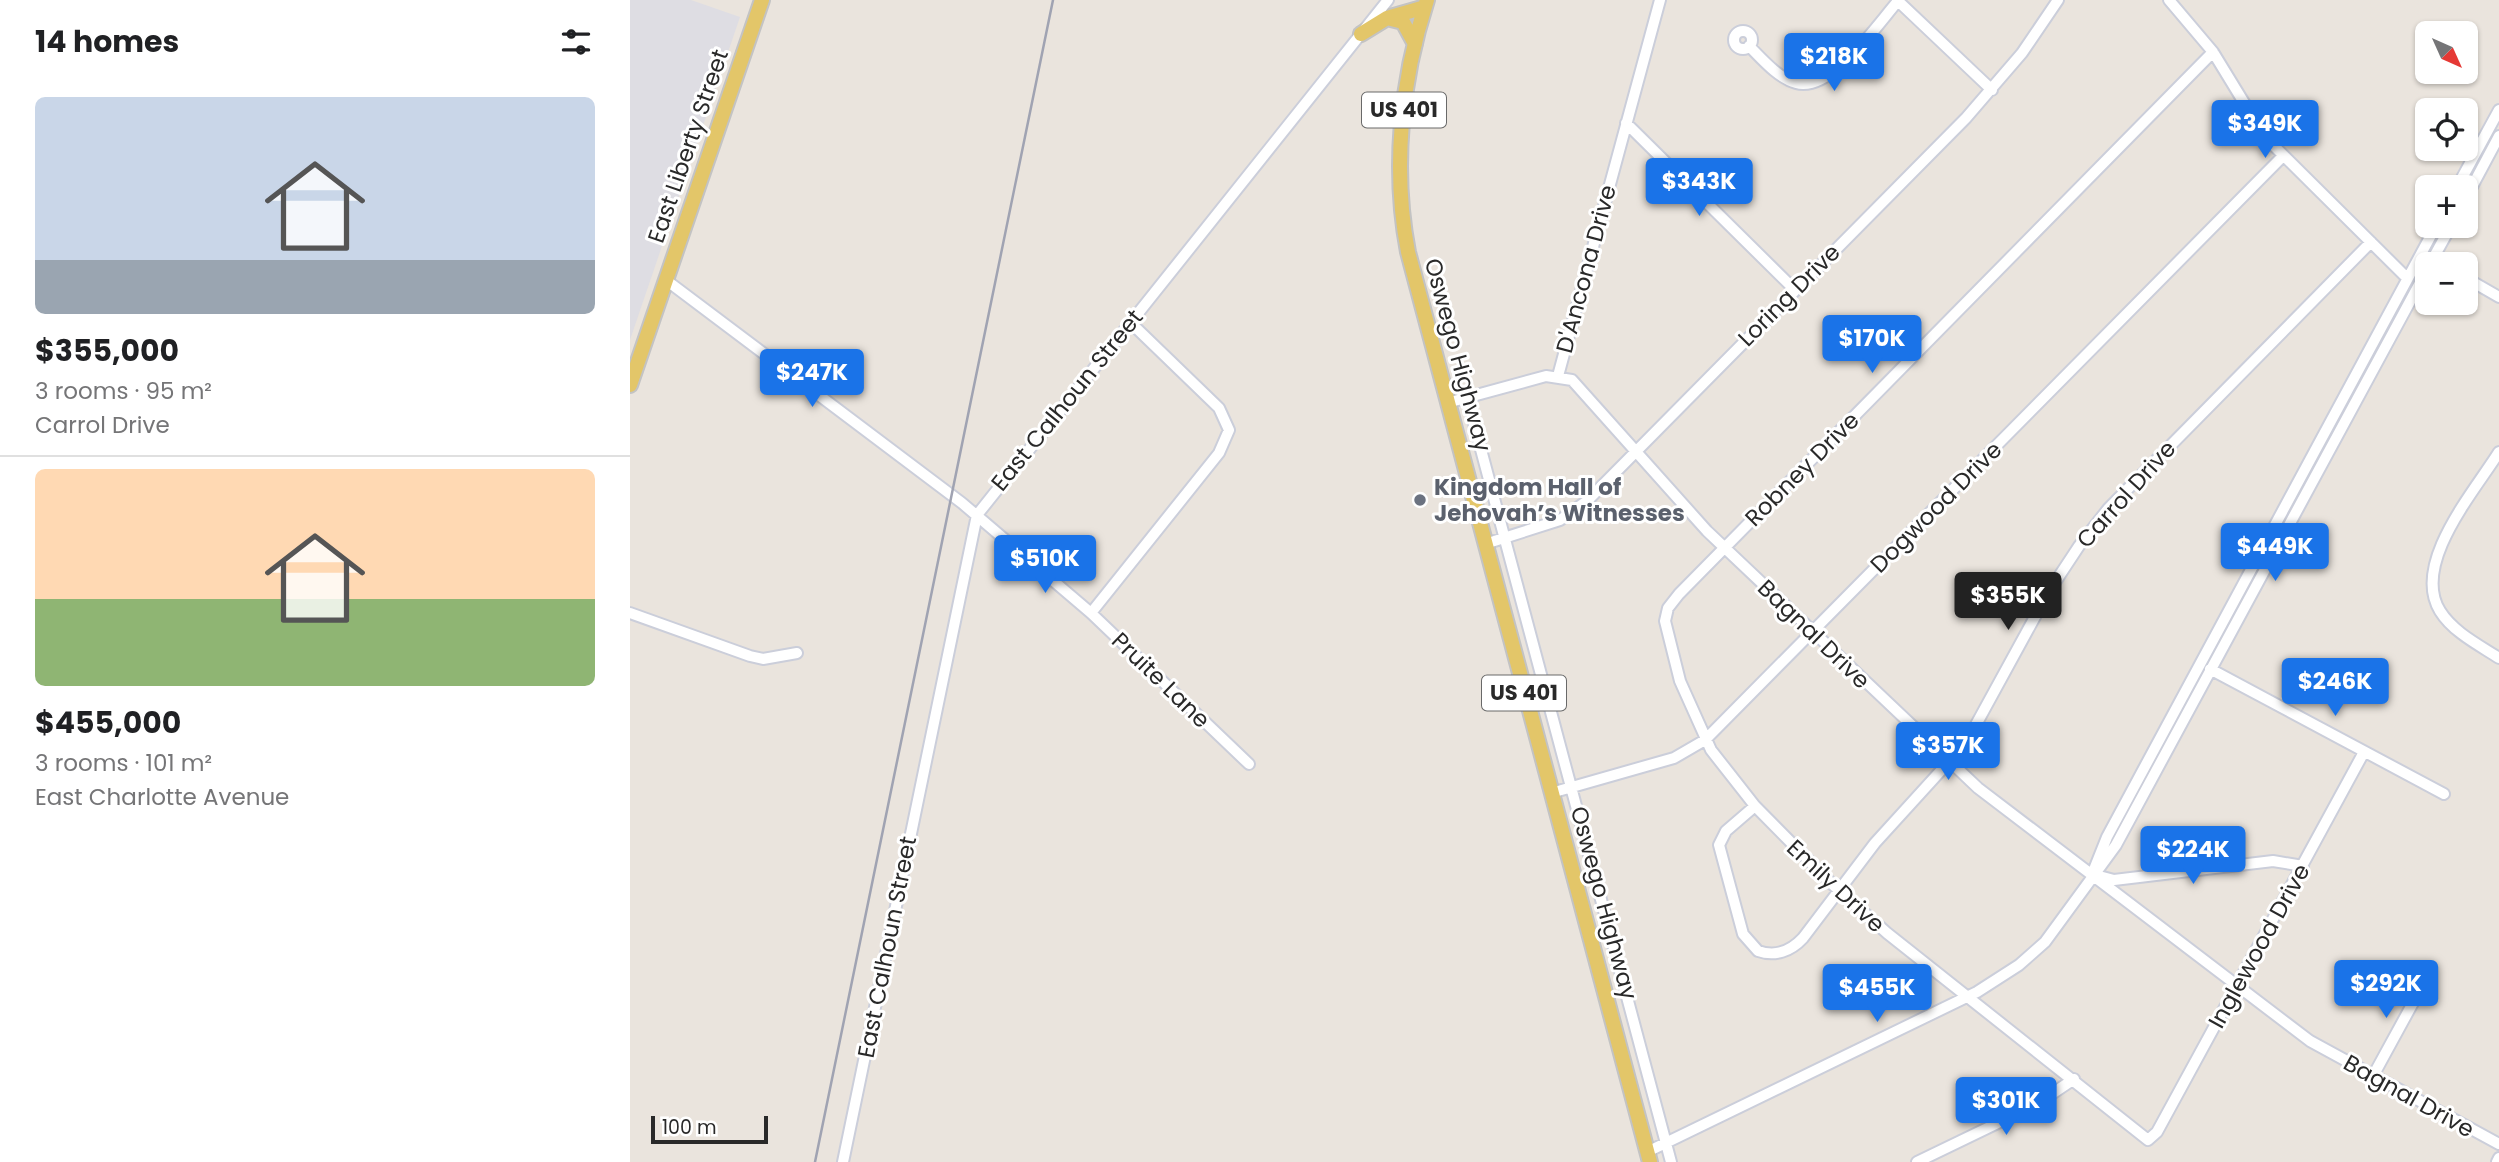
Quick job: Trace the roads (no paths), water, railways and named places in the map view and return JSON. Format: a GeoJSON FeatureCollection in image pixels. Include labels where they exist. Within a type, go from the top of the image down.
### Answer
{"type":"FeatureCollection","features":[{"type":"Feature","properties":{"kind":"main road","name":"East Liberty Street"},"geometry":{"type":"LineString","coordinates":[[630,385],[762,0]]}},
{"type":"Feature","properties":{"kind":"main road"},"geometry":{"type":"LineString","coordinates":[[1361,34],[1387,18],[1426,3]]}},
{"type":"Feature","properties":{"kind":"main road","name":"Oswego Highway"},"geometry":{"type":"LineString","coordinates":[[1426,3],[1415,44],[1401,136],[1402,223],[1447,403],[1649,1157]]}},
{"type":"Feature","properties":{"kind":"main road"},"geometry":{"type":"LineString","coordinates":[[1387,18],[1403,22],[1415,44]]}},
{"type":"Feature","properties":{"kind":"street","name":"East Calhoun Street"},"geometry":{"type":"LineString","coordinates":[[843,1162],[976,515],[1388,0]]}},
{"type":"Feature","properties":{"kind":"street","name":"D'Ancona Drive"},"geometry":{"type":"LineString","coordinates":[[1558,376],[1660,0]]}},
{"type":"Feature","properties":{"kind":"street","name":"Loring Drive"},"geometry":{"type":"LineString","coordinates":[[1485,544],[1542,527],[1573,513],[1992,90],[2058,0]]}},
{"type":"Feature","properties":{"kind":"street"},"geometry":{"type":"LineString","coordinates":[[2169,0],[2213,52],[2253,121],[2283,156],[2407,278]]}},
{"type":"Feature","properties":{"kind":"street"},"geometry":{"type":"LineString","coordinates":[[1749,46],[1794,83],[1819,83],[1835,72],[1898,1],[1992,90]]}},
{"type":"Feature","properties":{"kind":"street","name":"Robney Drive"},"geometry":{"type":"LineString","coordinates":[[1706,740],[1680,681],[1665,621],[1672,601],[2213,52]]}},
{"type":"Feature","properties":{"kind":"street"},"geometry":{"type":"LineString","coordinates":[[2464,175],[2499,110]]}},
{"type":"Feature","properties":{"kind":"street"},"geometry":{"type":"LineString","coordinates":[[1626,123],[1795,290]]}},
{"type":"Feature","properties":{"kind":"street"},"geometry":{"type":"LineString","coordinates":[[2478,175],[2499,136]]}},
{"type":"Feature","properties":{"kind":"street","name":"Dogwood Drive"},"geometry":{"type":"LineString","coordinates":[[1551,793],[1674,758],[1706,740],[2283,156]]}},
{"type":"Feature","properties":{"kind":"street","name":"Carrol Drive"},"geometry":{"type":"LineString","coordinates":[[1755,806],[1726,831],[1719,845],[1737,916],[1750,945],[1769,954],[1793,947],[1875,843],[1966,743],[2048,593],[2092,528],[2371,242]]}},
{"type":"Feature","properties":{"kind":"street"},"geometry":{"type":"LineString","coordinates":[[2092,874],[2107,836],[2415,264]]}},
{"type":"Feature","properties":{"kind":"street","name":"Pruite Lane"},"geometry":{"type":"LineString","coordinates":[[666,280],[976,515],[1091,613],[1249,764]]}},
{"type":"Feature","properties":{"kind":"street"},"geometry":{"type":"LineString","coordinates":[[2478,285],[2499,297]]}},
{"type":"Feature","properties":{"kind":"street"},"geometry":{"type":"LineString","coordinates":[[1649,1157],[1666,1143],[1969,996],[2007,974],[2039,949],[2116,845],[2415,297]]}},
{"type":"Feature","properties":{"kind":"street"},"geometry":{"type":"LineString","coordinates":[[1091,613],[1219,453],[1229,430],[1219,408],[1130,323]]}},
{"type":"Feature","properties":{"kind":"street"},"geometry":{"type":"LineString","coordinates":[[1447,403],[1546,376],[1558,376]]}},
{"type":"Feature","properties":{"kind":"street","name":"Bagnal Drive"},"geometry":{"type":"LineString","coordinates":[[1558,376],[1572,380],[1584,390],[1724,547],[1978,788],[2310,1041],[2499,1144]]}},
{"type":"Feature","properties":{"kind":"street","name":"Oswego Highway"},"geometry":{"type":"LineString","coordinates":[[1467,397],[1671,1162]]}},
{"type":"Feature","properties":{"kind":"street"},"geometry":{"type":"LineString","coordinates":[[2499,453],[2436,556],[2431,576],[2436,601],[2454,627],[2499,658]]}},
{"type":"Feature","properties":{"kind":"street"},"geometry":{"type":"LineString","coordinates":[[630,613],[757,658],[797,653]]}},
{"type":"Feature","properties":{"kind":"street"},"geometry":{"type":"LineString","coordinates":[[2210,669],[2444,794]]}},
{"type":"Feature","properties":{"kind":"street","name":"Emily Drive"},"geometry":{"type":"LineString","coordinates":[[1706,740],[1755,806],[1839,890],[1887,933],[2145,1138],[2152,1139]]}},
{"type":"Feature","properties":{"kind":"street","name":"Inglewood Drive"},"geometry":{"type":"LineString","coordinates":[[2152,1139],[2364,752]]}},
{"type":"Feature","properties":{"kind":"street"},"geometry":{"type":"LineString","coordinates":[[2092,874],[2114,880],[2273,861],[2303,866]]}},
{"type":"Feature","properties":{"kind":"street"},"geometry":{"type":"LineString","coordinates":[[2373,1076],[2426,979]]}},
{"type":"Feature","properties":{"kind":"street"},"geometry":{"type":"LineString","coordinates":[[1917,1162],[2049,1098],[2074,1079]]}},
{"type":"Feature","properties":{"kind":"railway"},"geometry":{"type":"LineString","coordinates":[[815,1162],[1053,0]]}},
{"type":"Feature","properties":{"kind":"place","name":"Kingdom Hall of Jehovah’s Witnesses"},"geometry":{"type":"Point","coordinates":[1420,500]}}]}
